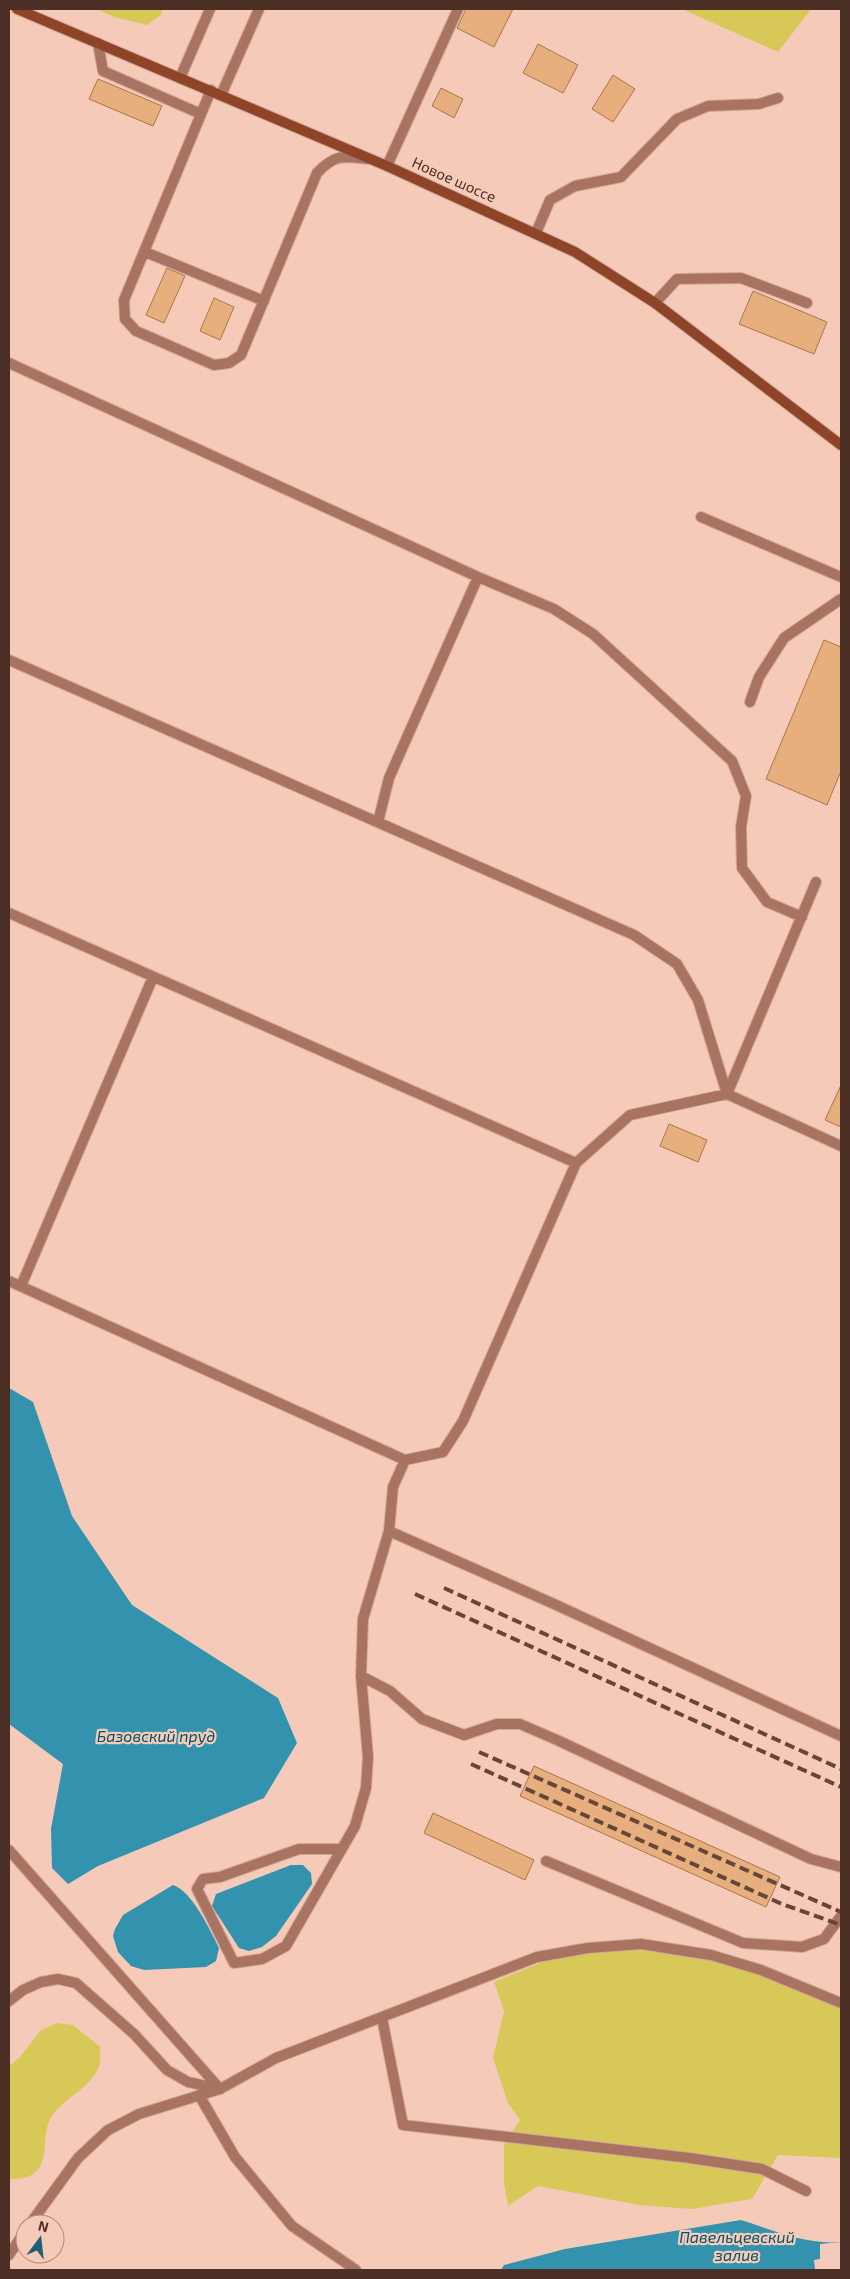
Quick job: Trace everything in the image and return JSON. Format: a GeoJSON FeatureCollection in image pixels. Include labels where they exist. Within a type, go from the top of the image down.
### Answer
{"type":"FeatureCollection","features":[{"type":"Feature","properties":{"kind":"main road","name":"Новое шоссе"},"geometry":{"type":"LineString","coordinates":[[17,9],[387,166],[575,252],[655,304],[841,444]]}},
{"type":"Feature","properties":{"kind":"street"},"geometry":{"type":"LineString","coordinates":[[180,78],[210,9]]}},
{"type":"Feature","properties":{"kind":"street"},"geometry":{"type":"LineString","coordinates":[[221,95],[259,9]]}},
{"type":"Feature","properties":{"kind":"street"},"geometry":{"type":"LineString","coordinates":[[387,166],[458,9]]}},
{"type":"Feature","properties":{"kind":"street"},"geometry":{"type":"LineString","coordinates":[[98,43],[100,64],[103,71],[201,114]]}},
{"type":"Feature","properties":{"kind":"street"},"geometry":{"type":"LineString","coordinates":[[211,90],[124,300],[125,319],[136,331],[214,365],[229,363],[242,355],[316,173],[328,161],[341,156],[370,160]]}},
{"type":"Feature","properties":{"kind":"street"},"geometry":{"type":"LineString","coordinates":[[536,233],[550,200],[575,186],[621,177],[678,119],[708,106],[759,104],[778,98]]}},
{"type":"Feature","properties":{"kind":"street"},"geometry":{"type":"LineString","coordinates":[[145,252],[264,301]]}},
{"type":"Feature","properties":{"kind":"street"},"geometry":{"type":"LineString","coordinates":[[655,304],[677,279],[741,278],[807,303]]}},
{"type":"Feature","properties":{"kind":"street"},"geometry":{"type":"LineString","coordinates":[[9,363],[478,578],[554,609],[593,634],[732,761],[746,796],[741,827],[742,868],[767,902],[802,917]]}},
{"type":"Feature","properties":{"kind":"street"},"geometry":{"type":"LineString","coordinates":[[701,516],[841,577]]}},
{"type":"Feature","properties":{"kind":"street"},"geometry":{"type":"LineString","coordinates":[[378,822],[389,778],[478,578]]}},
{"type":"Feature","properties":{"kind":"street"},"geometry":{"type":"LineString","coordinates":[[750,702],[759,677],[784,638],[841,599]]}},
{"type":"Feature","properties":{"kind":"street"},"geometry":{"type":"LineString","coordinates":[[9,660],[634,934],[677,964],[698,1000],[727,1094]]}},
{"type":"Feature","properties":{"kind":"street"},"geometry":{"type":"LineString","coordinates":[[727,1094],[816,882]]}},
{"type":"Feature","properties":{"kind":"street"},"geometry":{"type":"LineString","coordinates":[[9,913],[576,1163]]}},
{"type":"Feature","properties":{"kind":"street"},"geometry":{"type":"LineString","coordinates":[[21,1286],[153,977]]}},
{"type":"Feature","properties":{"kind":"street"},"geometry":{"type":"LineString","coordinates":[[9,1281],[405,1460],[443,1452],[463,1421],[576,1163],[630,1115],[727,1094],[841,1146]]}},
{"type":"Feature","properties":{"kind":"street"},"geometry":{"type":"LineString","coordinates":[[341,1848],[299,1849],[220,1877],[203,1879],[197,1890],[234,1963],[262,1959],[286,1946],[355,1826],[366,1788],[368,1757],[361,1676],[363,1619],[389,1531],[393,1487],[405,1460]]}},
{"type":"Feature","properties":{"kind":"street"},"geometry":{"type":"LineString","coordinates":[[389,1531],[554,1604],[841,1736]]}},
{"type":"Feature","properties":{"kind":"street"},"geometry":{"type":"LineString","coordinates":[[361,1676],[390,1691],[422,1718],[464,1735],[497,1724],[520,1724],[811,1859],[841,1867]]}},
{"type":"Feature","properties":{"kind":"street"},"geometry":{"type":"LineString","coordinates":[[9,1850],[220,2089]]}},
{"type":"Feature","properties":{"kind":"street"},"geometry":{"type":"LineString","coordinates":[[546,1861],[743,1943],[802,1947],[824,1939],[841,1916]]}},
{"type":"Feature","properties":{"kind":"street"},"geometry":{"type":"LineString","coordinates":[[37,2214],[78,2158],[108,2130],[139,2114],[220,2089],[276,2058],[537,1957],[588,1948],[641,1944],[712,1955],[761,1970],[841,2003]]}},
{"type":"Feature","properties":{"kind":"street"},"geometry":{"type":"LineString","coordinates":[[9,2001],[23,1990],[41,1982],[58,1979],[76,1983],[134,2034],[168,2070],[188,2082],[220,2089]]}},
{"type":"Feature","properties":{"kind":"street"},"geometry":{"type":"LineString","coordinates":[[382,2018],[403,2125],[690,2158],[762,2169],[806,2191]]}},
{"type":"Feature","properties":{"kind":"street"},"geometry":{"type":"LineString","coordinates":[[199,2095],[235,2157],[292,2226],[356,2270]]}},
{"type":"Feature","properties":{"kind":"shaded area"},"geometry":{"type":"Polygon","coordinates":[[[97,9],[162,9],[161,15],[147,25],[114,17],[97,9]]]}},
{"type":"Feature","properties":{"kind":"shaded area"},"geometry":{"type":"Polygon","coordinates":[[[682,9],[811,9],[778,52],[682,9]]]}},
{"type":"Feature","properties":{"kind":"shaded area"},"geometry":{"type":"Polygon","coordinates":[[[626,1945],[715,1958],[841,2004],[841,2158],[778,2155],[752,2199],[692,2209],[639,2205],[538,2186],[508,2206],[504,2182],[504,2145],[520,2120],[508,2103],[493,2058],[504,2011],[494,1982],[549,1959],[626,1945]]]}},
{"type":"Feature","properties":{"kind":"shaded area"},"geometry":{"type":"Polygon","coordinates":[[[57,2023],[73,2025],[100,2047],[100,2064],[90,2081],[52,2116],[47,2129],[44,2156],[39,2168],[33,2174],[26,2177],[9,2179],[9,2066],[20,2057],[41,2030],[57,2023]]]}},
{"type":"Feature","properties":{"kind":"water","name":"Базовский пруд"},"geometry":{"type":"Polygon","coordinates":[[[9,1388],[33,1402],[72,1516],[132,1605],[278,1698],[297,1743],[264,1798],[98,1866],[68,1884],[52,1868],[51,1829],[63,1764],[9,1724],[9,1388]]]}},
{"type":"Feature","properties":{"kind":"water"},"geometry":{"type":"Polygon","coordinates":[[[291,1865],[303,1865],[311,1873],[312,1884],[276,1936],[262,1947],[249,1951],[239,1948],[212,1906],[216,1894],[291,1865]]]}},
{"type":"Feature","properties":{"kind":"water"},"geometry":{"type":"Polygon","coordinates":[[[173,1885],[187,1895],[206,1922],[219,1948],[216,1961],[206,1967],[144,1970],[131,1966],[118,1952],[113,1936],[115,1929],[123,1915],[173,1885]]]}},
{"type":"Feature","properties":{"kind":"water","name":"Павельцевский залив"},"geometry":{"type":"Polygon","coordinates":[[[741,2220],[778,2233],[803,2239],[841,2242],[841,2270],[501,2270],[504,2265],[565,2249],[741,2220]]]}},
{"type":"Feature","properties":{"kind":"pier"},"geometry":{"type":"Polygon","coordinates":[[[841,2242],[841,2270],[815,2270],[814,2260],[820,2259],[820,2244],[841,2242]]]}},
{"type":"Feature","properties":{"kind":"building"},"geometry":{"type":"Polygon","coordinates":[[[466,9],[513,9],[494,47],[457,28],[466,9]]]}},
{"type":"Feature","properties":{"kind":"building"},"geometry":{"type":"Polygon","coordinates":[[[538,44],[578,65],[563,93],[523,73],[538,44]]]}},
{"type":"Feature","properties":{"kind":"building"},"geometry":{"type":"Polygon","coordinates":[[[613,75],[635,89],[613,122],[592,109],[613,75]]]}},
{"type":"Feature","properties":{"kind":"building"},"geometry":{"type":"Polygon","coordinates":[[[98,79],[162,106],[153,126],[89,99],[98,79]]]}},
{"type":"Feature","properties":{"kind":"building"},"geometry":{"type":"Polygon","coordinates":[[[441,88],[463,99],[454,118],[432,106],[441,88]]]}},
{"type":"Feature","properties":{"kind":"building"},"geometry":{"type":"Polygon","coordinates":[[[167,268],[185,276],[164,323],[146,315],[167,268]]]}},
{"type":"Feature","properties":{"kind":"building"},"geometry":{"type":"Polygon","coordinates":[[[753,291],[827,322],[814,354],[739,324],[753,291]]]}},
{"type":"Feature","properties":{"kind":"building"},"geometry":{"type":"Polygon","coordinates":[[[214,298],[234,307],[220,340],[200,331],[214,298]]]}},
{"type":"Feature","properties":{"kind":"building"},"geometry":{"type":"Polygon","coordinates":[[[824,640],[841,647],[841,771],[827,805],[766,779],[824,640]]]}},
{"type":"Feature","properties":{"kind":"building"},"geometry":{"type":"Polygon","coordinates":[[[841,1085],[841,1127],[825,1120],[841,1085]]]}},
{"type":"Feature","properties":{"kind":"building"},"geometry":{"type":"Polygon","coordinates":[[[669,1124],[707,1140],[698,1162],[660,1146],[669,1124]]]}},
{"type":"Feature","properties":{"kind":"building"},"geometry":{"type":"Polygon","coordinates":[[[534,1766],[780,1877],[766,1907],[520,1796],[534,1766]]]}},
{"type":"Feature","properties":{"kind":"building"},"geometry":{"type":"Polygon","coordinates":[[[433,1813],[534,1860],[525,1880],[424,1833],[433,1813]]]}},
{"type":"Feature","properties":{"kind":"railway"},"geometry":{"type":"LineString","coordinates":[[444,1588],[841,1769]]}},
{"type":"Feature","properties":{"kind":"railway"},"geometry":{"type":"LineString","coordinates":[[415,1594],[841,1787]]}},
{"type":"Feature","properties":{"kind":"railway"},"geometry":{"type":"LineString","coordinates":[[479,1752],[841,1912]]}},
{"type":"Feature","properties":{"kind":"railway"},"geometry":{"type":"LineString","coordinates":[[471,1764],[782,1904],[841,1925]]}}]}
